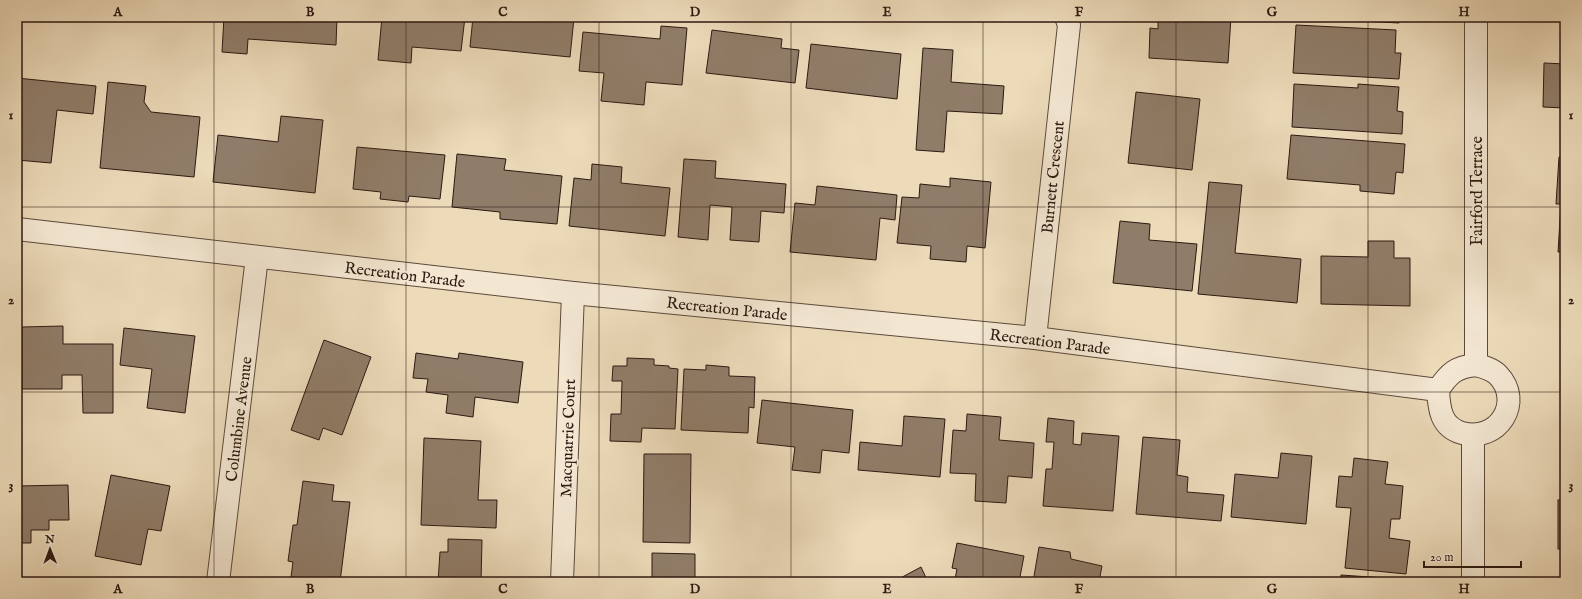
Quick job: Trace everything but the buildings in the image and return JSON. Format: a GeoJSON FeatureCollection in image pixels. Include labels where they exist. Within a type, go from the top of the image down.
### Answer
{"type":"FeatureCollection","features":[{"type":"Feature","properties":{"kind":"street","name":"Burnett Crescent"},"geometry":{"type":"LineString","coordinates":[[1035,338],[1069,26],[1066,17]]}},
{"type":"Feature","properties":{"kind":"street","name":"Fairford Terrace"},"geometry":{"type":"LineString","coordinates":[[1476,17],[1476,365]]}},
{"type":"Feature","properties":{"kind":"street","name":"Recreation Parade"},"geometry":{"type":"LineString","coordinates":[[17,229],[573,293],[1035,338],[1438,390]]}},
{"type":"Feature","properties":{"kind":"street","name":"Columbine Avenue"},"geometry":{"type":"LineString","coordinates":[[218,582],[257,257]]}},
{"type":"Feature","properties":{"kind":"street","name":"Macquarrie Court"},"geometry":{"type":"LineString","coordinates":[[562,582],[573,293]]}},
{"type":"Feature","properties":{"kind":"street"},"geometry":{"type":"LineString","coordinates":[[1476,365],[1489,368],[1498,375],[1506,387],[1509,401],[1506,414],[1500,423],[1488,433],[1473,436],[1455,431],[1444,421],[1439,409],[1438,390],[1451,372],[1464,366],[1476,365]]}},
{"type":"Feature","properties":{"kind":"street"},"geometry":{"type":"LineString","coordinates":[[1473,436],[1473,582]]}}]}
